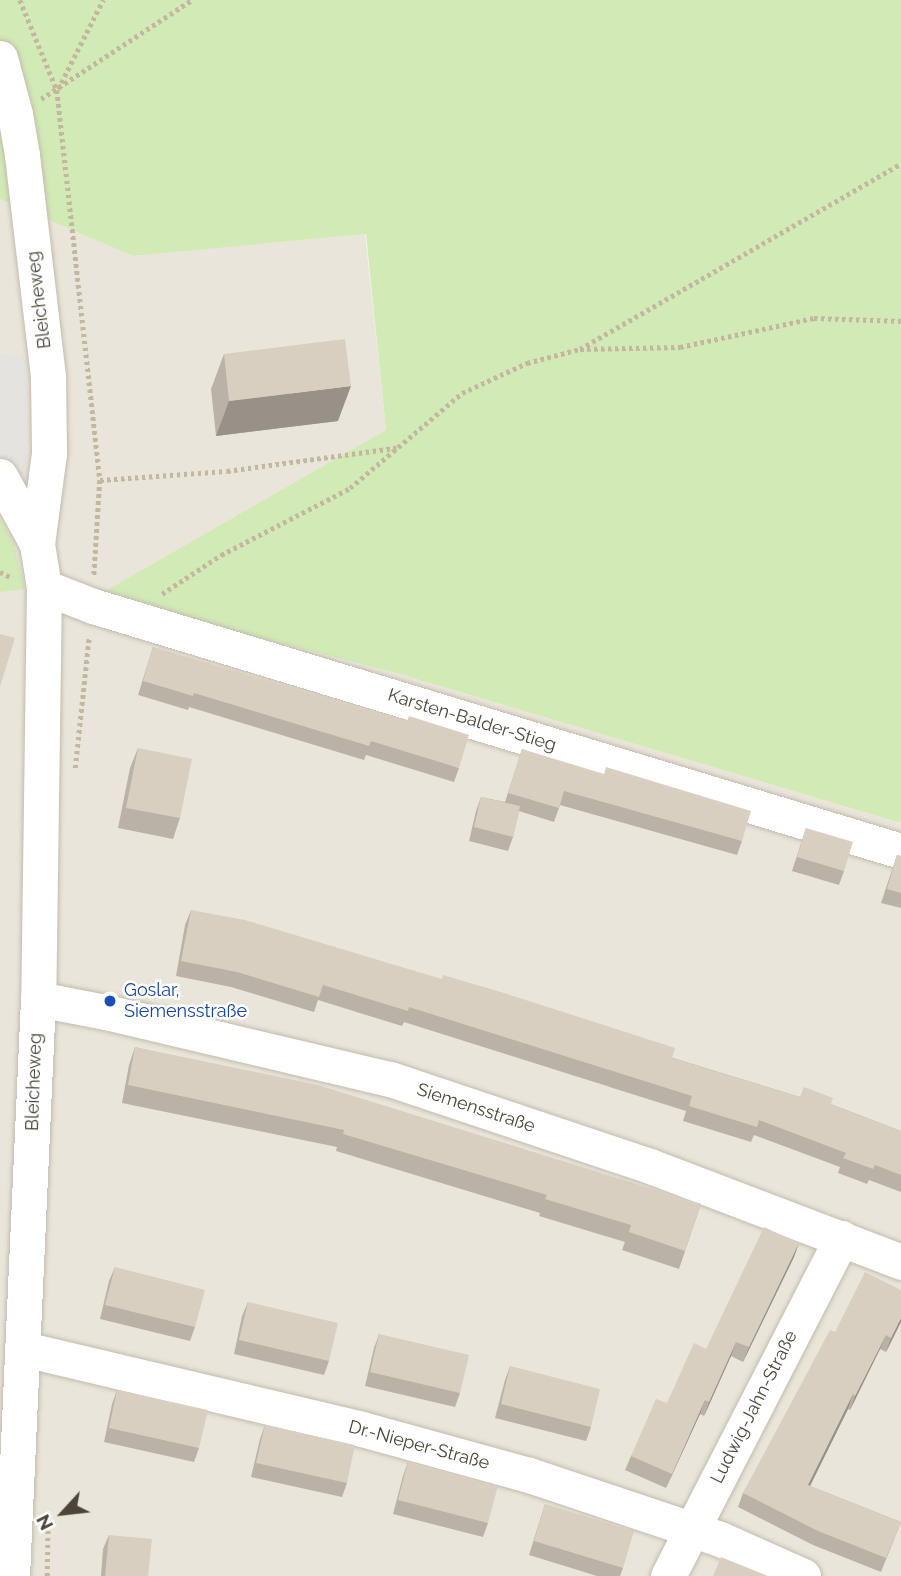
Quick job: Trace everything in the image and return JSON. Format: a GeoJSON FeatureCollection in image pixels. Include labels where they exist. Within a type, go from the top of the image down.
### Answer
{"type":"FeatureCollection","features":[{"type":"Feature","properties":{"kind":"street","name":"Bleicheweg"},"geometry":{"type":"LineString","coordinates":[[0,58],[15,114],[22,155],[48,377],[49,453],[37,544],[44,587],[38,999],[12,1576]]}},
{"type":"Feature","properties":{"kind":"street"},"geometry":{"type":"LineString","coordinates":[[0,476],[37,544]]}},
{"type":"Feature","properties":{"kind":"street","name":"Karsten-Balder-Stieg"},"geometry":{"type":"LineString","coordinates":[[44,587],[93,606],[901,851]]}},
{"type":"Feature","properties":{"kind":"street","name":"Siemensstraße"},"geometry":{"type":"LineString","coordinates":[[38,999],[110,1013],[390,1079],[650,1166],[901,1262]]}},
{"type":"Feature","properties":{"kind":"street","name":"Ludwig-Jahn-Straße"},"geometry":{"type":"LineString","coordinates":[[668,1576],[842,1238]]}},
{"type":"Feature","properties":{"kind":"street","name":"Dr.-Nieper-Straße"},"geometry":{"type":"LineString","coordinates":[[24,1349],[362,1429],[529,1475],[691,1529],[803,1576]]}},
{"type":"Feature","properties":{"kind":"path"},"geometry":{"type":"LineString","coordinates":[[20,0],[57,90],[100,480],[93,606]]}},
{"type":"Feature","properties":{"kind":"path"},"geometry":{"type":"LineString","coordinates":[[57,90],[103,0]]}},
{"type":"Feature","properties":{"kind":"path"},"geometry":{"type":"LineString","coordinates":[[57,90],[192,0]]}},
{"type":"Feature","properties":{"kind":"path"},"geometry":{"type":"LineString","coordinates":[[580,349],[901,164]]}},
{"type":"Feature","properties":{"kind":"path"},"geometry":{"type":"LineString","coordinates":[[153,597],[221,555],[350,488],[462,393],[527,363],[580,349],[680,347],[814,318],[901,321]]}},
{"type":"Feature","properties":{"kind":"path"},"geometry":{"type":"LineString","coordinates":[[100,480],[227,471],[397,448]]}},
{"type":"Feature","properties":{"kind":"shaded area"},"geometry":{"type":"Polygon","coordinates":[[[0,199],[133,256],[365,234],[386,430],[98,597],[396,673],[901,823],[901,1576],[0,1576],[0,199]]]}},
{"type":"Feature","properties":{"kind":"shaded area"},"geometry":{"type":"Polygon","coordinates":[[[0,354],[27,356],[26,505],[0,455],[0,354]]]}},
{"type":"Feature","properties":{"kind":"green space"},"geometry":{"type":"Polygon","coordinates":[[[0,0],[901,0],[901,823],[396,673],[97,596],[386,430],[366,234],[133,256],[0,199],[0,0]]]}},
{"type":"Feature","properties":{"kind":"green space"},"geometry":{"type":"Polygon","coordinates":[[[0,518],[14,544],[25,589],[0,592],[0,518]]]}},
{"type":"Feature","properties":{"kind":"building"},"geometry":{"type":"Polygon","coordinates":[[[345,339],[351,386],[229,401],[224,354],[345,339]]]}},
{"type":"Feature","properties":{"kind":"building"},"geometry":{"type":"Polygon","coordinates":[[[0,634],[15,638],[0,687],[0,634]]]}},
{"type":"Feature","properties":{"kind":"building"},"geometry":{"type":"Polygon","coordinates":[[[153,647],[407,721],[409,716],[469,735],[459,768],[371,741],[369,746],[194,693],[193,696],[143,681],[153,647]]]}},
{"type":"Feature","properties":{"kind":"building"},"geometry":{"type":"Polygon","coordinates":[[[138,748],[192,759],[180,818],[126,808],[138,748]]]}},
{"type":"Feature","properties":{"kind":"building"},"geometry":{"type":"Polygon","coordinates":[[[522,749],[604,774],[606,767],[751,811],[742,841],[564,791],[559,808],[508,793],[522,749]]]}},
{"type":"Feature","properties":{"kind":"building"},"geometry":{"type":"Polygon","coordinates":[[[481,797],[520,806],[513,837],[474,827],[481,797]]]}},
{"type":"Feature","properties":{"kind":"building"},"geometry":{"type":"Polygon","coordinates":[[[806,828],[853,842],[844,871],[797,857],[806,828]]]}},
{"type":"Feature","properties":{"kind":"building"},"geometry":{"type":"Polygon","coordinates":[[[897,855],[901,856],[901,893],[887,889],[897,855]]]}},
{"type":"Feature","properties":{"kind":"building"},"geometry":{"type":"Polygon","coordinates":[[[191,910],[245,920],[442,979],[443,975],[504,993],[675,1048],[672,1058],[800,1097],[804,1087],[833,1098],[831,1104],[901,1131],[901,1175],[875,1165],[873,1169],[843,1158],[846,1153],[759,1120],[757,1127],[689,1106],[692,1096],[409,1007],[408,1011],[323,985],[319,997],[237,972],[181,961],[191,910]]]}},
{"type":"Feature","properties":{"kind":"building"},"geometry":{"type":"Polygon","coordinates":[[[135,1047],[318,1085],[701,1204],[685,1251],[629,1232],[631,1225],[545,1199],[547,1195],[343,1134],[344,1130],[128,1085],[135,1047]]]}},
{"type":"Feature","properties":{"kind":"building"},"geometry":{"type":"Polygon","coordinates":[[[764,1227],[799,1243],[749,1347],[736,1342],[709,1402],[705,1400],[672,1474],[631,1456],[656,1399],[667,1403],[694,1343],[706,1349],[764,1227]]]}},
{"type":"Feature","properties":{"kind":"building"},"geometry":{"type":"Polygon","coordinates":[[[115,1267],[205,1290],[195,1327],[105,1305],[115,1267]]]}},
{"type":"Feature","properties":{"kind":"building"},"geometry":{"type":"Polygon","coordinates":[[[865,1272],[901,1290],[901,1318],[891,1338],[886,1335],[855,1396],[853,1394],[808,1485],[901,1522],[886,1558],[818,1531],[743,1493],[830,1330],[835,1332],[865,1272]]]}},
{"type":"Feature","properties":{"kind":"building"},"geometry":{"type":"Polygon","coordinates":[[[248,1302],[338,1323],[329,1361],[239,1340],[248,1302]]]}},
{"type":"Feature","properties":{"kind":"building"},"geometry":{"type":"Polygon","coordinates":[[[379,1334],[469,1355],[460,1393],[370,1372],[379,1334]]]}},
{"type":"Feature","properties":{"kind":"building"},"geometry":{"type":"Polygon","coordinates":[[[510,1366],[600,1389],[591,1427],[501,1404],[510,1366]]]}},
{"type":"Feature","properties":{"kind":"building"},"geometry":{"type":"Polygon","coordinates":[[[117,1390],[208,1410],[199,1448],[109,1428],[117,1390]]]}},
{"type":"Feature","properties":{"kind":"building"},"geometry":{"type":"Polygon","coordinates":[[[265,1425],[355,1445],[347,1483],[256,1463],[265,1425]]]}},
{"type":"Feature","properties":{"kind":"building"},"geometry":{"type":"Polygon","coordinates":[[[408,1462],[498,1486],[488,1523],[398,1500],[408,1462]]]}},
{"type":"Feature","properties":{"kind":"building"},"geometry":{"type":"Polygon","coordinates":[[[545,1504],[634,1531],[623,1568],[534,1541],[545,1504]]]}},
{"type":"Feature","properties":{"kind":"building"},"geometry":{"type":"Polygon","coordinates":[[[109,1535],[152,1539],[148,1576],[105,1576],[109,1535]]]}},
{"type":"Feature","properties":{"kind":"building"},"geometry":{"type":"Polygon","coordinates":[[[721,1557],[768,1576],[713,1576],[721,1557]]]}},
{"type":"Feature","properties":{"kind":"place","name":"Goslar, Siemensstraße"},"geometry":{"type":"Point","coordinates":[110,1001]}}]}
